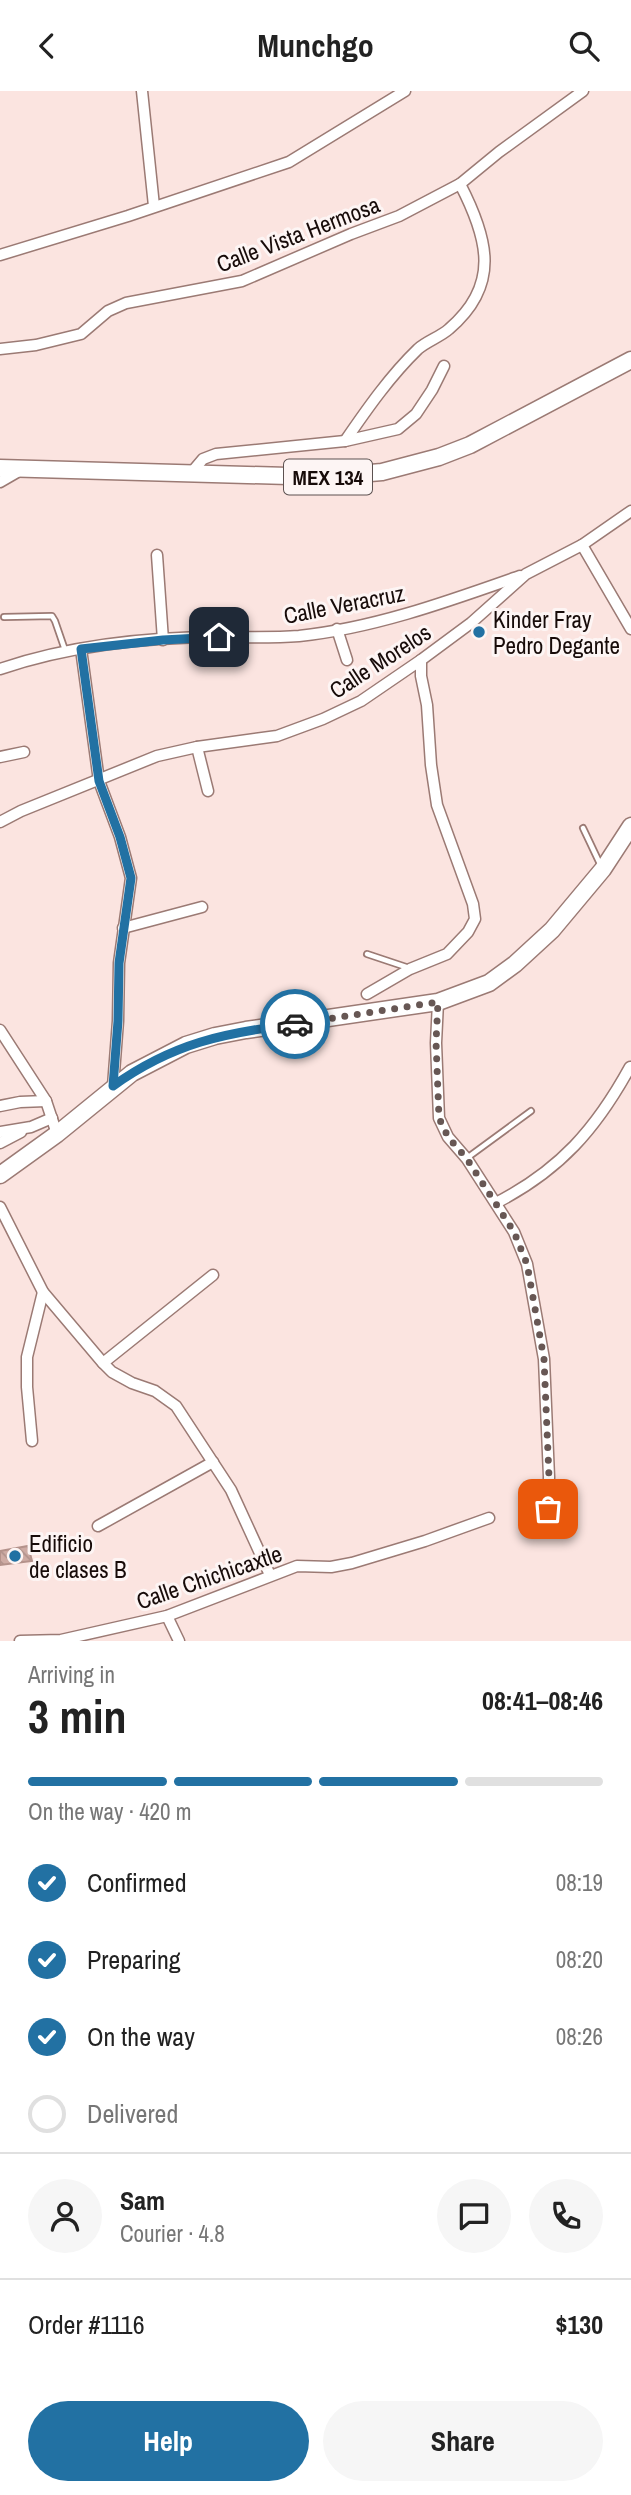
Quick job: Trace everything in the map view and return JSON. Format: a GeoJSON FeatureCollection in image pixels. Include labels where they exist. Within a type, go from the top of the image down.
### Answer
{"type":"FeatureCollection","features":[{"type":"Feature","properties":{"kind":"main road","name":"MEX 134"},"geometry":{"type":"LineString","coordinates":[[0,468],[323,477],[400,468],[470,445],[631,361]]}},
{"type":"Feature","properties":{"kind":"main road"},"geometry":{"type":"LineString","coordinates":[[0,1175],[57,1134],[113,1086],[158,1058],[186,1045],[215,1036],[438,1002],[489,983],[515,964],[552,930],[603,869],[631,826]]}},
{"type":"Feature","properties":{"kind":"street"},"geometry":{"type":"LineString","coordinates":[[142,91],[153,206]]}},
{"type":"Feature","properties":{"kind":"street"},"geometry":{"type":"LineString","coordinates":[[0,255],[289,162],[405,91]]}},
{"type":"Feature","properties":{"kind":"street","name":"Calle Vista Hermosa"},"geometry":{"type":"LineString","coordinates":[[0,349],[36,345],[81,334],[108,311],[126,303],[242,281],[399,216],[460,184],[583,91]]}},
{"type":"Feature","properties":{"kind":"street"},"geometry":{"type":"LineString","coordinates":[[345,441],[393,376],[420,348],[455,323],[470,308],[476,297],[484,264],[484,244],[474,212],[460,184]]}},
{"type":"Feature","properties":{"kind":"street"},"geometry":{"type":"LineString","coordinates":[[192,472],[203,459],[216,454],[345,441],[398,429],[416,414],[444,366]]}},
{"type":"Feature","properties":{"kind":"street"},"geometry":{"type":"LineString","coordinates":[[0,482],[23,469]]}},
{"type":"Feature","properties":{"kind":"street","name":"Calle Morelos"},"geometry":{"type":"LineString","coordinates":[[0,822],[158,756],[197,747],[277,737],[361,701],[471,623],[526,573],[582,545],[631,511]]}},
{"type":"Feature","properties":{"kind":"street"},"geometry":{"type":"LineString","coordinates":[[582,545],[631,629]]}},
{"type":"Feature","properties":{"kind":"street"},"geometry":{"type":"LineString","coordinates":[[157,555],[163,640]]}},
{"type":"Feature","properties":{"kind":"street","name":"Calle Veracruz"},"geometry":{"type":"LineString","coordinates":[[0,669],[65,650],[163,640],[302,635],[337,629],[398,616],[526,573]]}},
{"type":"Feature","properties":{"kind":"street"},"geometry":{"type":"LineString","coordinates":[[337,629],[346,660]]}},
{"type":"Feature","properties":{"kind":"street"},"geometry":{"type":"LineString","coordinates":[[81,649],[99,781],[120,837],[131,878],[123,928],[113,1086]]}},
{"type":"Feature","properties":{"kind":"street"},"geometry":{"type":"LineString","coordinates":[[367,993],[410,968],[447,954],[468,932],[475,919],[474,904],[437,804],[430,765],[427,705],[421,676],[421,660]]}},
{"type":"Feature","properties":{"kind":"street"},"geometry":{"type":"LineString","coordinates":[[197,747],[208,791]]}},
{"type":"Feature","properties":{"kind":"street"},"geometry":{"type":"LineString","coordinates":[[0,757],[24,752]]}},
{"type":"Feature","properties":{"kind":"street"},"geometry":{"type":"LineString","coordinates":[[123,928],[202,907]]}},
{"type":"Feature","properties":{"kind":"street"},"geometry":{"type":"LineString","coordinates":[[438,1002],[436,1055],[439,1118],[448,1137],[467,1159],[514,1232],[527,1264],[544,1359],[548,1509]]}},
{"type":"Feature","properties":{"kind":"street"},"geometry":{"type":"LineString","coordinates":[[0,1030],[46,1101],[57,1134]]}},
{"type":"Feature","properties":{"kind":"street"},"geometry":{"type":"LineString","coordinates":[[496,1203],[545,1174],[575,1147],[609,1105],[630,1067]]}},
{"type":"Feature","properties":{"kind":"street"},"geometry":{"type":"LineString","coordinates":[[0,1106],[46,1101]]}},
{"type":"Feature","properties":{"kind":"street"},"geometry":{"type":"LineString","coordinates":[[0,1143],[52,1118]]}},
{"type":"Feature","properties":{"kind":"street"},"geometry":{"type":"LineString","coordinates":[[0,1132],[31,1127]]}},
{"type":"Feature","properties":{"kind":"street"},"geometry":{"type":"LineString","coordinates":[[0,1207],[43,1292],[103,1363],[112,1372],[155,1391],[176,1406],[231,1490],[270,1575]]}},
{"type":"Feature","properties":{"kind":"street"},"geometry":{"type":"LineString","coordinates":[[103,1363],[213,1275]]}},
{"type":"Feature","properties":{"kind":"street"},"geometry":{"type":"LineString","coordinates":[[32,1441],[27,1357],[43,1292]]}},
{"type":"Feature","properties":{"kind":"street"},"geometry":{"type":"LineString","coordinates":[[98,1526],[213,1462]]}},
{"type":"Feature","properties":{"kind":"street","name":"Calle Chichicaxtle"},"geometry":{"type":"LineString","coordinates":[[20,1641],[61,1640],[167,1616],[297,1566],[331,1567],[352,1563],[489,1518]]}},
{"type":"Feature","properties":{"kind":"street"},"geometry":{"type":"LineString","coordinates":[[167,1616],[179,1641]]}},
{"type":"Feature","properties":{"kind":"lane"},"geometry":{"type":"LineString","coordinates":[[4,617],[52,616],[65,650]]}},
{"type":"Feature","properties":{"kind":"lane"},"geometry":{"type":"LineString","coordinates":[[583,828],[603,869]]}},
{"type":"Feature","properties":{"kind":"lane"},"geometry":{"type":"LineString","coordinates":[[367,954],[410,968]]}},
{"type":"Feature","properties":{"kind":"lane"},"geometry":{"type":"LineString","coordinates":[[467,1159],[531,1111]]}},
{"type":"Feature","properties":{"kind":"building","name":"Edificio de clases B"},"geometry":{"type":"Polygon","coordinates":[[[28,1546],[32,1561],[0,1565],[0,1551],[28,1546]]]}},
{"type":"Feature","properties":{"kind":"way so far"},"geometry":{"type":"LineString","coordinates":[[295,1024],[438,1002],[436,1042],[439,1118],[448,1137],[467,1159],[514,1232],[527,1264],[544,1359],[548,1509]]}},
{"type":"Feature","properties":{"kind":"place","name":"Kinder Fray Pedro Degante"},"geometry":{"type":"Point","coordinates":[479,632]}},
{"type":"Feature","properties":{"kind":"place","name":"Edificio de clases B"},"geometry":{"type":"Point","coordinates":[15,1556]}},
{"type":"Feature","properties":{"kind":"route"},"geometry":{"type":"LineString","coordinates":[[219,637],[81,649],[99,781],[120,837],[131,878],[119,963],[113,1086],[158,1058],[186,1045],[246,1030],[295,1024]]}}]}
